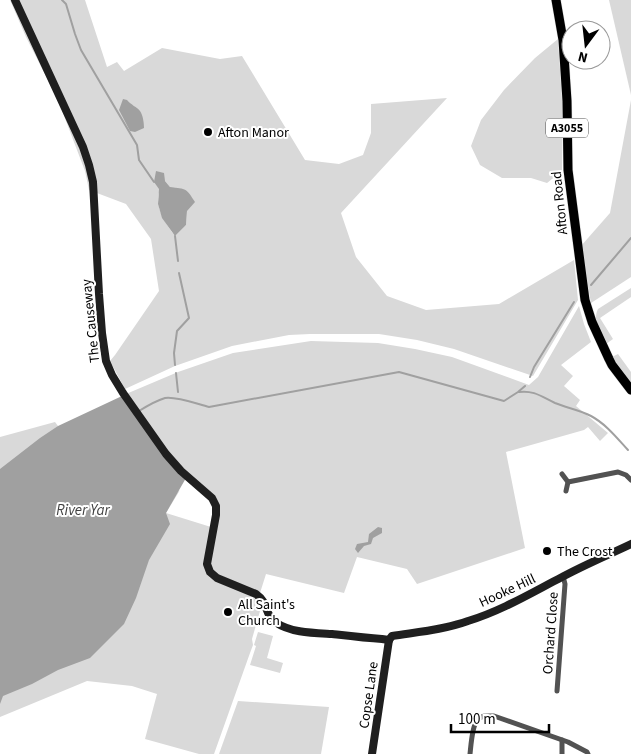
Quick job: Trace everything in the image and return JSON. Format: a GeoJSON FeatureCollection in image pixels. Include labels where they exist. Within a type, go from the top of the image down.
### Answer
{"type":"FeatureCollection","features":[{"type":"Feature","properties":{"kind":"main road","name":"Afton Road"},"geometry":{"type":"LineString","coordinates":[[556,0],[563,40],[567,101],[568,170],[585,300],[592,322],[612,365],[631,390]]}},
{"type":"Feature","properties":{"kind":"street","name":"The Causeway"},"geometry":{"type":"LineString","coordinates":[[15,0],[89,165],[93,182],[99,294],[104,349],[108,368],[125,397],[172,462],[212,498],[216,506],[216,515],[207,564],[210,572],[217,578],[256,594],[264,601],[272,620],[280,625],[296,630],[388,640]]}},
{"type":"Feature","properties":{"kind":"street"},"geometry":{"type":"LineString","coordinates":[[568,482],[618,472],[626,475],[631,480]]}},
{"type":"Feature","properties":{"kind":"street"},"geometry":{"type":"LineString","coordinates":[[562,474],[568,482],[566,491]]}},
{"type":"Feature","properties":{"kind":"street","name":"Hooke Hill"},"geometry":{"type":"LineString","coordinates":[[388,640],[392,636],[446,627],[491,613],[631,544]]}},
{"type":"Feature","properties":{"kind":"street","name":"Orchard Close"},"geometry":{"type":"LineString","coordinates":[[557,691],[565,584],[563,576]]}},
{"type":"Feature","properties":{"kind":"street","name":"Copse Lane"},"geometry":{"type":"LineString","coordinates":[[372,754],[388,640]]}},
{"type":"Feature","properties":{"kind":"street"},"geometry":{"type":"LineString","coordinates":[[470,754],[474,728],[477,720],[484,716],[494,716],[568,742],[588,754]]}},
{"type":"Feature","properties":{"kind":"street"},"geometry":{"type":"LineString","coordinates":[[562,740],[562,754]]}},
{"type":"Feature","properties":{"kind":"shaded area"},"geometry":{"type":"Polygon","coordinates":[[[10,0],[85,0],[107,67],[117,62],[124,71],[162,48],[220,59],[242,56],[305,160],[339,164],[363,155],[371,133],[371,104],[447,98],[341,213],[356,257],[387,296],[426,310],[499,304],[574,260],[578,300],[533,376],[454,349],[417,340],[379,334],[310,334],[289,335],[232,346],[175,366],[125,389],[110,361],[159,291],[151,239],[126,204],[89,190],[85,171],[58,100],[26,37],[10,0]],[[165,181],[158,195],[158,202],[162,216],[175,236],[186,225],[187,211],[182,189],[170,187],[165,181]]]}},
{"type":"Feature","properties":{"kind":"shaded area"},"geometry":{"type":"Polygon","coordinates":[[[609,0],[631,0],[631,95],[609,0]]]}},
{"type":"Feature","properties":{"kind":"shaded area"},"geometry":{"type":"Polygon","coordinates":[[[558,39],[562,100],[562,171],[547,183],[531,178],[502,178],[480,165],[471,146],[481,120],[504,90],[535,58],[558,39]]]}},
{"type":"Feature","properties":{"kind":"shaded area"},"geometry":{"type":"Polygon","coordinates":[[[631,100],[631,277],[591,303],[581,246],[610,213],[631,100]]]}},
{"type":"Feature","properties":{"kind":"shaded area"},"geometry":{"type":"Polygon","coordinates":[[[631,288],[631,297],[600,318],[613,339],[606,344],[597,322],[596,313],[598,309],[631,288]]]}},
{"type":"Feature","properties":{"kind":"shaded area"},"geometry":{"type":"Polygon","coordinates":[[[579,306],[591,342],[561,365],[573,376],[564,386],[580,400],[576,406],[608,433],[600,441],[588,427],[584,430],[506,452],[525,548],[417,584],[407,569],[357,557],[344,593],[266,574],[260,593],[213,572],[210,563],[219,506],[178,465],[126,394],[178,372],[233,353],[311,341],[378,343],[415,349],[452,357],[529,385],[538,377],[579,306]]]}},
{"type":"Feature","properties":{"kind":"shaded area"},"geometry":{"type":"Polygon","coordinates":[[[618,354],[631,372],[631,383],[612,357],[618,354]]]}},
{"type":"Feature","properties":{"kind":"shaded area"},"geometry":{"type":"Polygon","coordinates":[[[55,422],[58,426],[50,447],[0,485],[0,437],[55,422]]]}},
{"type":"Feature","properties":{"kind":"shaded area"},"geometry":{"type":"Polygon","coordinates":[[[180,490],[166,513],[211,527],[206,572],[256,597],[262,604],[252,639],[253,645],[214,754],[199,754],[145,739],[157,694],[132,686],[87,681],[0,717],[0,643],[180,490]]]}},
{"type":"Feature","properties":{"kind":"shaded area"},"geometry":{"type":"Polygon","coordinates":[[[258,632],[273,636],[267,658],[283,663],[280,673],[250,665],[258,632]]]}},
{"type":"Feature","properties":{"kind":"shaded area"},"geometry":{"type":"Polygon","coordinates":[[[238,701],[329,707],[321,754],[219,754],[238,701]]]}},
{"type":"Feature","properties":{"kind":"water"},"geometry":{"type":"Polygon","coordinates":[[[123,99],[140,111],[143,117],[144,128],[135,132],[130,131],[119,110],[123,99]]]}},
{"type":"Feature","properties":{"kind":"water"},"geometry":{"type":"Polygon","coordinates":[[[156,171],[164,173],[165,181],[170,187],[186,190],[195,202],[187,211],[186,225],[175,236],[162,218],[158,204],[159,189],[154,182],[156,171]]]}},
{"type":"Feature","properties":{"kind":"water","name":"River Yar"},"geometry":{"type":"Polygon","coordinates":[[[122,396],[186,478],[166,513],[170,524],[149,560],[136,598],[124,624],[90,658],[58,670],[32,684],[3,696],[0,704],[0,469],[58,426],[122,396]]]}},
{"type":"Feature","properties":{"kind":"water"},"geometry":{"type":"Polygon","coordinates":[[[378,527],[382,528],[382,533],[373,538],[371,544],[364,546],[358,553],[355,549],[357,544],[368,542],[369,534],[378,527]]]}},
{"type":"Feature","properties":{"kind":"waterway"},"geometry":{"type":"LineString","coordinates":[[62,0],[66,4],[81,50],[137,145],[139,160],[154,182]]}},
{"type":"Feature","properties":{"kind":"waterway"},"geometry":{"type":"LineString","coordinates":[[175,236],[178,261]]}},
{"type":"Feature","properties":{"kind":"waterway"},"geometry":{"type":"LineString","coordinates":[[591,285],[631,238]]}},
{"type":"Feature","properties":{"kind":"waterway"},"geometry":{"type":"LineString","coordinates":[[175,365],[174,353],[177,331],[189,318],[179,273]]}},
{"type":"Feature","properties":{"kind":"waterway"},"geometry":{"type":"LineString","coordinates":[[530,377],[534,367],[574,302]]}},
{"type":"Feature","properties":{"kind":"waterway"},"geometry":{"type":"LineString","coordinates":[[139,411],[165,398],[181,399],[209,407],[399,372],[504,401],[525,386]]}},
{"type":"Feature","properties":{"kind":"waterway"},"geometry":{"type":"LineString","coordinates":[[176,373],[178,392]]}},
{"type":"Feature","properties":{"kind":"waterway"},"geometry":{"type":"LineString","coordinates":[[519,392],[534,393],[591,416],[606,427],[628,450]]}},
{"type":"Feature","properties":{"kind":"place","name":"Afton Manor"},"geometry":{"type":"Point","coordinates":[208,132]}},
{"type":"Feature","properties":{"kind":"place","name":"The Crost"},"geometry":{"type":"Point","coordinates":[547,551]}},
{"type":"Feature","properties":{"kind":"place","name":"All Saint's Church"},"geometry":{"type":"Point","coordinates":[228,612]}}]}
